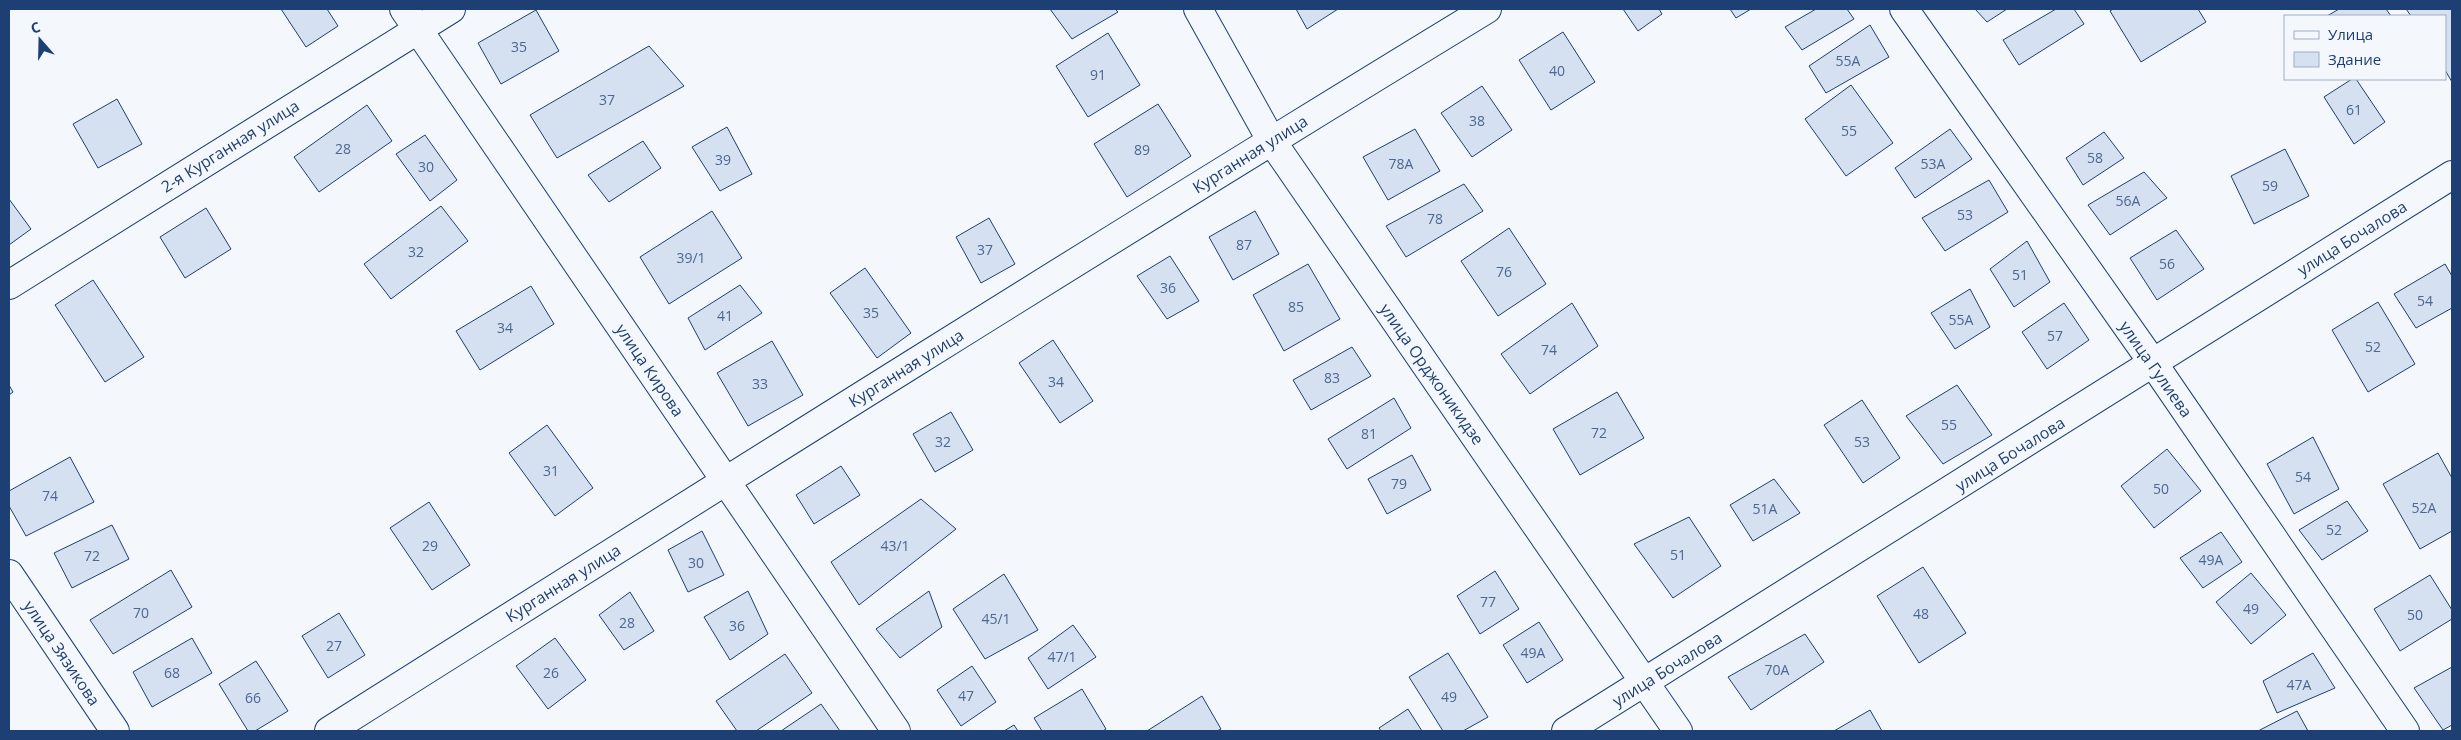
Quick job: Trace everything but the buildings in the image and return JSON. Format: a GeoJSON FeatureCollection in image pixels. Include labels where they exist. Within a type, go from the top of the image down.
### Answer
{"type":"FeatureCollection","features":[{"type":"Feature","properties":{"kind":"street","name":"2-я Курганная улица"},"geometry":{"type":"LineString","coordinates":[[9,285],[412,18],[452,9]]}},
{"type":"Feature","properties":{"kind":"street","name":"улица Орджоникидзе"},"geometry":{"type":"LineString","coordinates":[[1198,9],[1271,140],[1678,731]]}},
{"type":"Feature","properties":{"kind":"street","name":"Курганная улица"},"geometry":{"type":"LineString","coordinates":[[329,731],[1271,140],[1486,9]]}},
{"type":"Feature","properties":{"kind":"street","name":"улица Гулиева"},"geometry":{"type":"LineString","coordinates":[[1904,9],[2153,363],[2405,731]]}},
{"type":"Feature","properties":{"kind":"street","name":"улица Кирова"},"geometry":{"type":"LineString","coordinates":[[412,18],[896,731]]}},
{"type":"Feature","properties":{"kind":"street","name":"улица Бочалова"},"geometry":{"type":"LineString","coordinates":[[1566,731],[2452,175]]}},
{"type":"Feature","properties":{"kind":"street","name":"улица Зязикова"},"geometry":{"type":"LineString","coordinates":[[9,574],[115,731]]}}]}
